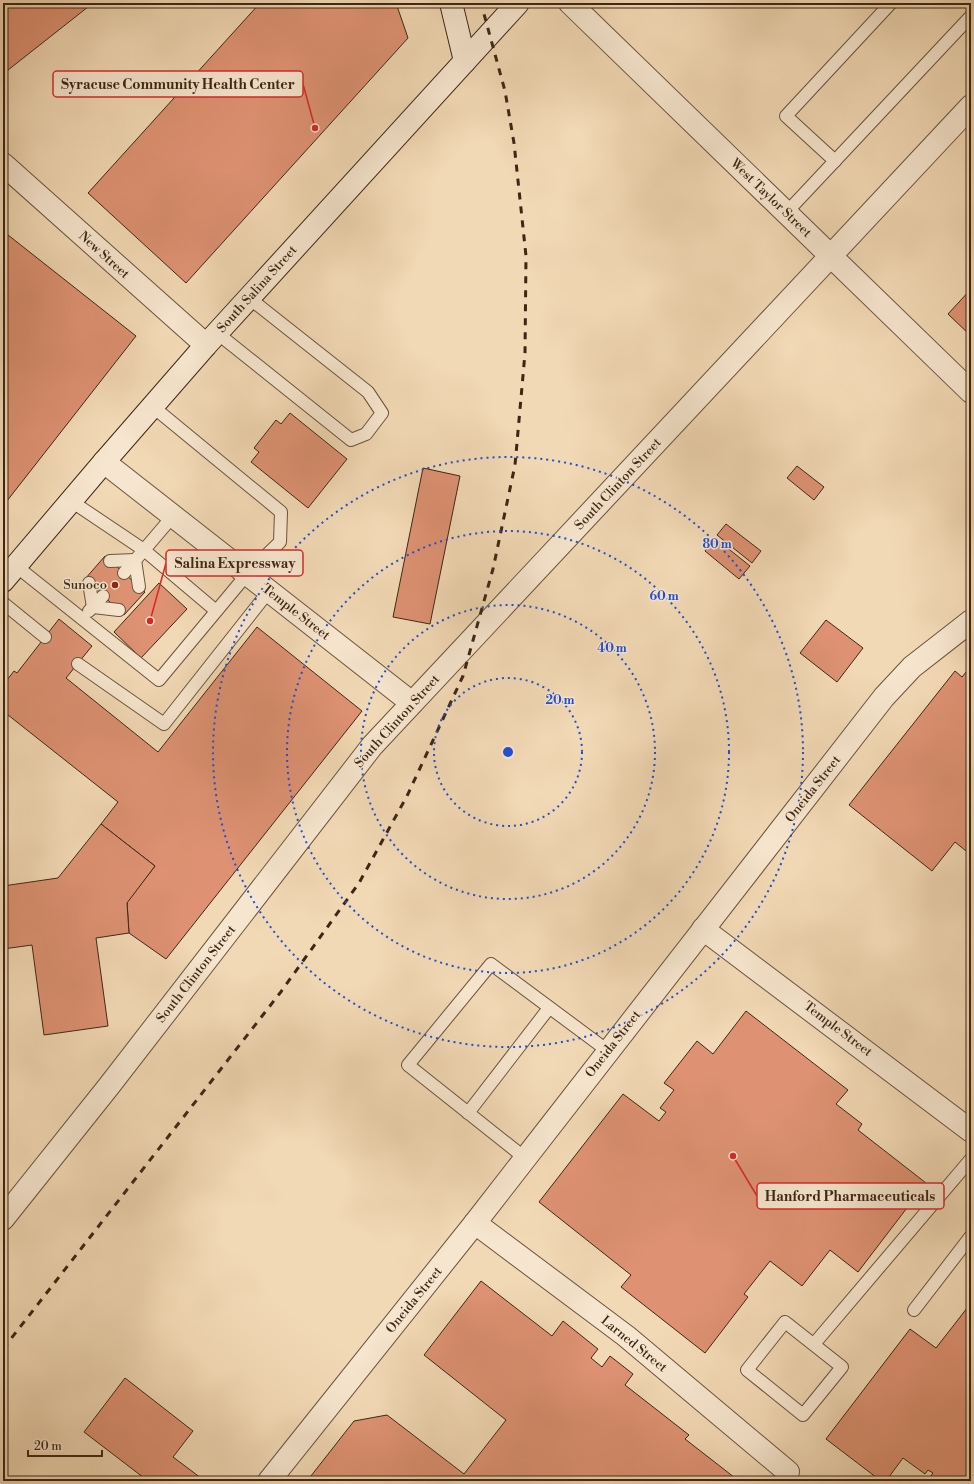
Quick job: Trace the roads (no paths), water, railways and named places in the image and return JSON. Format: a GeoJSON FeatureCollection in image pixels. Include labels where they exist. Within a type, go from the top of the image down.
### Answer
{"type":"FeatureCollection","features":[{"type":"Feature","properties":{"kind":"street"},"geometry":{"type":"LineString","coordinates":[[451,3],[465,61]]}},
{"type":"Feature","properties":{"kind":"street","name":"South Salina Street"},"geometry":{"type":"LineString","coordinates":[[9,573],[152,406],[518,3]]}},
{"type":"Feature","properties":{"kind":"street","name":"West Taylor Street"},"geometry":{"type":"LineString","coordinates":[[570,3],[971,392]]}},
{"type":"Feature","properties":{"kind":"street","name":"South Clinton Street"},"geometry":{"type":"LineString","coordinates":[[4,1215],[109,1086],[372,746],[971,106]]}},
{"type":"Feature","properties":{"kind":"street","name":"New Street"},"geometry":{"type":"LineString","coordinates":[[3,164],[212,339]]}},
{"type":"Feature","properties":{"kind":"street","name":"Temple Street"},"geometry":{"type":"LineString","coordinates":[[104,462],[248,573],[412,703]]}},
{"type":"Feature","properties":{"kind":"street","name":"Oneida Street"},"geometry":{"type":"LineString","coordinates":[[268,1481],[475,1223],[884,697],[912,668],[971,621]]}},
{"type":"Feature","properties":{"kind":"street","name":"Temple Street"},"geometry":{"type":"LineString","coordinates":[[703,929],[971,1130]]}},
{"type":"Feature","properties":{"kind":"street","name":"Larned Street"},"geometry":{"type":"LineString","coordinates":[[475,1223],[626,1336],[790,1476]]}},
{"type":"Feature","properties":{"kind":"lane"},"geometry":{"type":"LineString","coordinates":[[835,161],[786,116],[891,3]]}},
{"type":"Feature","properties":{"kind":"lane"},"geometry":{"type":"LineString","coordinates":[[786,213],[971,16]]}},
{"type":"Feature","properties":{"kind":"lane"},"geometry":{"type":"LineString","coordinates":[[212,339],[351,440],[366,434],[382,413],[368,392],[249,298]]}},
{"type":"Feature","properties":{"kind":"lane"},"geometry":{"type":"LineString","coordinates":[[9,573],[82,618],[159,680],[215,610],[248,573],[280,542],[281,512],[152,406]]}},
{"type":"Feature","properties":{"kind":"lane"},"geometry":{"type":"LineString","coordinates":[[71,501],[144,550],[215,610]]}},
{"type":"Feature","properties":{"kind":"lane"},"geometry":{"type":"LineString","coordinates":[[124,573],[173,516]]}},
{"type":"Feature","properties":{"kind":"lane"},"geometry":{"type":"LineString","coordinates":[[110,561],[135,560]]}},
{"type":"Feature","properties":{"kind":"lane"},"geometry":{"type":"LineString","coordinates":[[135,560],[139,587]]}},
{"type":"Feature","properties":{"kind":"lane"},"geometry":{"type":"LineString","coordinates":[[89,583],[93,607]]}},
{"type":"Feature","properties":{"kind":"lane"},"geometry":{"type":"LineString","coordinates":[[78,664],[164,724],[269,591]]}},
{"type":"Feature","properties":{"kind":"lane"},"geometry":{"type":"LineString","coordinates":[[82,618],[103,596]]}},
{"type":"Feature","properties":{"kind":"lane"},"geometry":{"type":"LineString","coordinates":[[3,603],[45,637]]}},
{"type":"Feature","properties":{"kind":"lane"},"geometry":{"type":"LineString","coordinates":[[93,607],[119,610]]}},
{"type":"Feature","properties":{"kind":"lane"},"geometry":{"type":"LineString","coordinates":[[525,1158],[408,1065],[491,964],[608,1051]]}},
{"type":"Feature","properties":{"kind":"lane"},"geometry":{"type":"LineString","coordinates":[[468,1113],[549,1008]]}},
{"type":"Feature","properties":{"kind":"lane"},"geometry":{"type":"LineString","coordinates":[[814,1344],[971,1159]]}},
{"type":"Feature","properties":{"kind":"lane"},"geometry":{"type":"LineString","coordinates":[[914,1310],[971,1236]]}},
{"type":"Feature","properties":{"kind":"lane"},"geometry":{"type":"LineString","coordinates":[[785,1322],[814,1344],[842,1367],[803,1415],[747,1370],[785,1322]]}},
{"type":"Feature","properties":{"kind":"railway"},"geometry":{"type":"LineString","coordinates":[[3,1349],[280,993],[359,883],[407,796],[463,676],[493,569],[515,465],[525,353],[526,256],[514,143],[505,91],[481,3]]}},
{"type":"Feature","properties":{"kind":"place","name":"Syracuse Community Health Center"},"geometry":{"type":"Point","coordinates":[315,128]}},
{"type":"Feature","properties":{"kind":"place","name":"Sunoco"},"geometry":{"type":"Point","coordinates":[115,585]}},
{"type":"Feature","properties":{"kind":"place","name":"Salina Expressway"},"geometry":{"type":"Point","coordinates":[150,621]}},
{"type":"Feature","properties":{"kind":"place","name":"Hanford Pharmaceuticals"},"geometry":{"type":"Point","coordinates":[733,1156]}}]}
